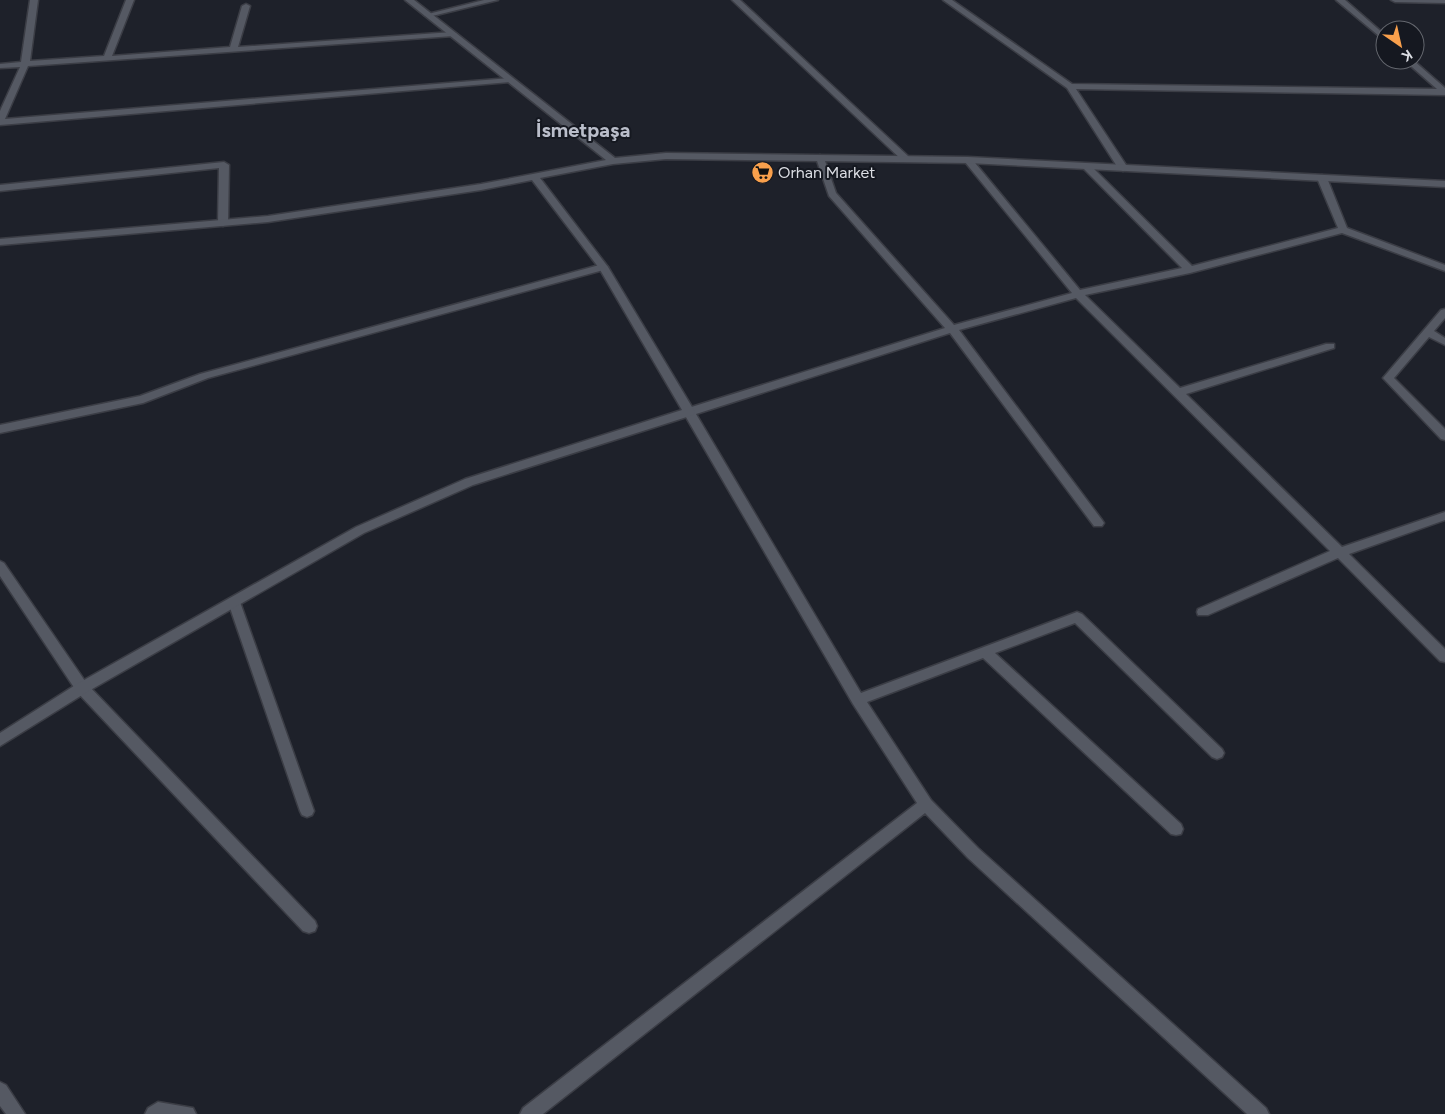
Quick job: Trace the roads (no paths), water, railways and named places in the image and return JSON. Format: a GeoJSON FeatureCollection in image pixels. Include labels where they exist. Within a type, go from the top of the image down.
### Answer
{"type":"FeatureCollection","features":[{"type":"Feature","properties":{"kind":"street"},"geometry":{"type":"LineString","coordinates":[[34,0],[25,65],[0,121],[510,80]]}},
{"type":"Feature","properties":{"kind":"street"},"geometry":{"type":"LineString","coordinates":[[107,59],[130,0]]}},
{"type":"Feature","properties":{"kind":"street"},"geometry":{"type":"LineString","coordinates":[[409,0],[613,161]]}},
{"type":"Feature","properties":{"kind":"street"},"geometry":{"type":"LineString","coordinates":[[428,15],[494,0]]}},
{"type":"Feature","properties":{"kind":"street"},"geometry":{"type":"LineString","coordinates":[[736,0],[906,159]]}},
{"type":"Feature","properties":{"kind":"street"},"geometry":{"type":"LineString","coordinates":[[948,0],[1070,86],[1123,168]]}},
{"type":"Feature","properties":{"kind":"street"},"geometry":{"type":"LineString","coordinates":[[1340,0],[1375,31]]}},
{"type":"Feature","properties":{"kind":"street"},"geometry":{"type":"LineString","coordinates":[[1395,0],[1445,1]]}},
{"type":"Feature","properties":{"kind":"street"},"geometry":{"type":"LineString","coordinates":[[233,50],[246,6]]}},
{"type":"Feature","properties":{"kind":"street"},"geometry":{"type":"LineString","coordinates":[[0,66],[452,34]]}},
{"type":"Feature","properties":{"kind":"street"},"geometry":{"type":"LineString","coordinates":[[1420,70],[1445,92]]}},
{"type":"Feature","properties":{"kind":"street"},"geometry":{"type":"LineString","coordinates":[[1070,86],[1445,92]]}},
{"type":"Feature","properties":{"kind":"street"},"geometry":{"type":"LineString","coordinates":[[0,242],[268,219],[534,176],[613,161],[666,156],[968,160],[1445,184]]}},
{"type":"Feature","properties":{"kind":"street"},"geometry":{"type":"LineString","coordinates":[[820,158],[832,194],[952,329],[1098,523]]}},
{"type":"Feature","properties":{"kind":"street"},"geometry":{"type":"LineString","coordinates":[[968,160],[1078,294],[1445,657]]}},
{"type":"Feature","properties":{"kind":"street"},"geometry":{"type":"LineString","coordinates":[[0,188],[224,165],[224,223]]}},
{"type":"Feature","properties":{"kind":"street"},"geometry":{"type":"LineString","coordinates":[[1086,166],[1190,270]]}},
{"type":"Feature","properties":{"kind":"street"},"geometry":{"type":"LineString","coordinates":[[534,176],[603,267],[858,700],[926,804],[973,853],[1260,1114]]}},
{"type":"Feature","properties":{"kind":"street"},"geometry":{"type":"LineString","coordinates":[[1322,178],[1343,230]]}},
{"type":"Feature","properties":{"kind":"street"},"geometry":{"type":"LineString","coordinates":[[0,740],[82,688],[360,530],[469,482],[952,329],[1078,294],[1190,270],[1343,230],[1445,268]]}},
{"type":"Feature","properties":{"kind":"street"},"geometry":{"type":"LineString","coordinates":[[0,429],[142,399],[204,376],[603,267]]}},
{"type":"Feature","properties":{"kind":"street"},"geometry":{"type":"LineString","coordinates":[[1445,312],[1388,378],[1445,436]]}},
{"type":"Feature","properties":{"kind":"street"},"geometry":{"type":"LineString","coordinates":[[1428,332],[1445,342]]}},
{"type":"Feature","properties":{"kind":"street"},"geometry":{"type":"LineString","coordinates":[[1176,393],[1330,346]]}},
{"type":"Feature","properties":{"kind":"street"},"geometry":{"type":"LineString","coordinates":[[1203,612],[1338,553],[1445,516]]}},
{"type":"Feature","properties":{"kind":"street"},"geometry":{"type":"LineString","coordinates":[[0,566],[82,688],[309,926]]}},
{"type":"Feature","properties":{"kind":"street"},"geometry":{"type":"LineString","coordinates":[[234,602],[307,811]]}},
{"type":"Feature","properties":{"kind":"street"},"geometry":{"type":"LineString","coordinates":[[858,700],[1077,617],[1217,753]]}},
{"type":"Feature","properties":{"kind":"street"},"geometry":{"type":"LineString","coordinates":[[985,652],[1176,829]]}},
{"type":"Feature","properties":{"kind":"street"},"geometry":{"type":"LineString","coordinates":[[529,1114],[926,804]]}},
{"type":"Feature","properties":{"kind":"street"},"geometry":{"type":"LineString","coordinates":[[0,1091],[16,1114]]}},
{"type":"Feature","properties":{"kind":"street"},"geometry":{"type":"LineString","coordinates":[[154,1114],[158,1111],[187,1114]]}},
{"type":"Feature","properties":{"kind":"place","name":"Orhan Market"},"geometry":{"type":"Point","coordinates":[762,172]}},
{"type":"Feature","properties":{"kind":"district","name":"İsmetpaşa"},"geometry":{"type":"Point","coordinates":[583,130]}}]}
